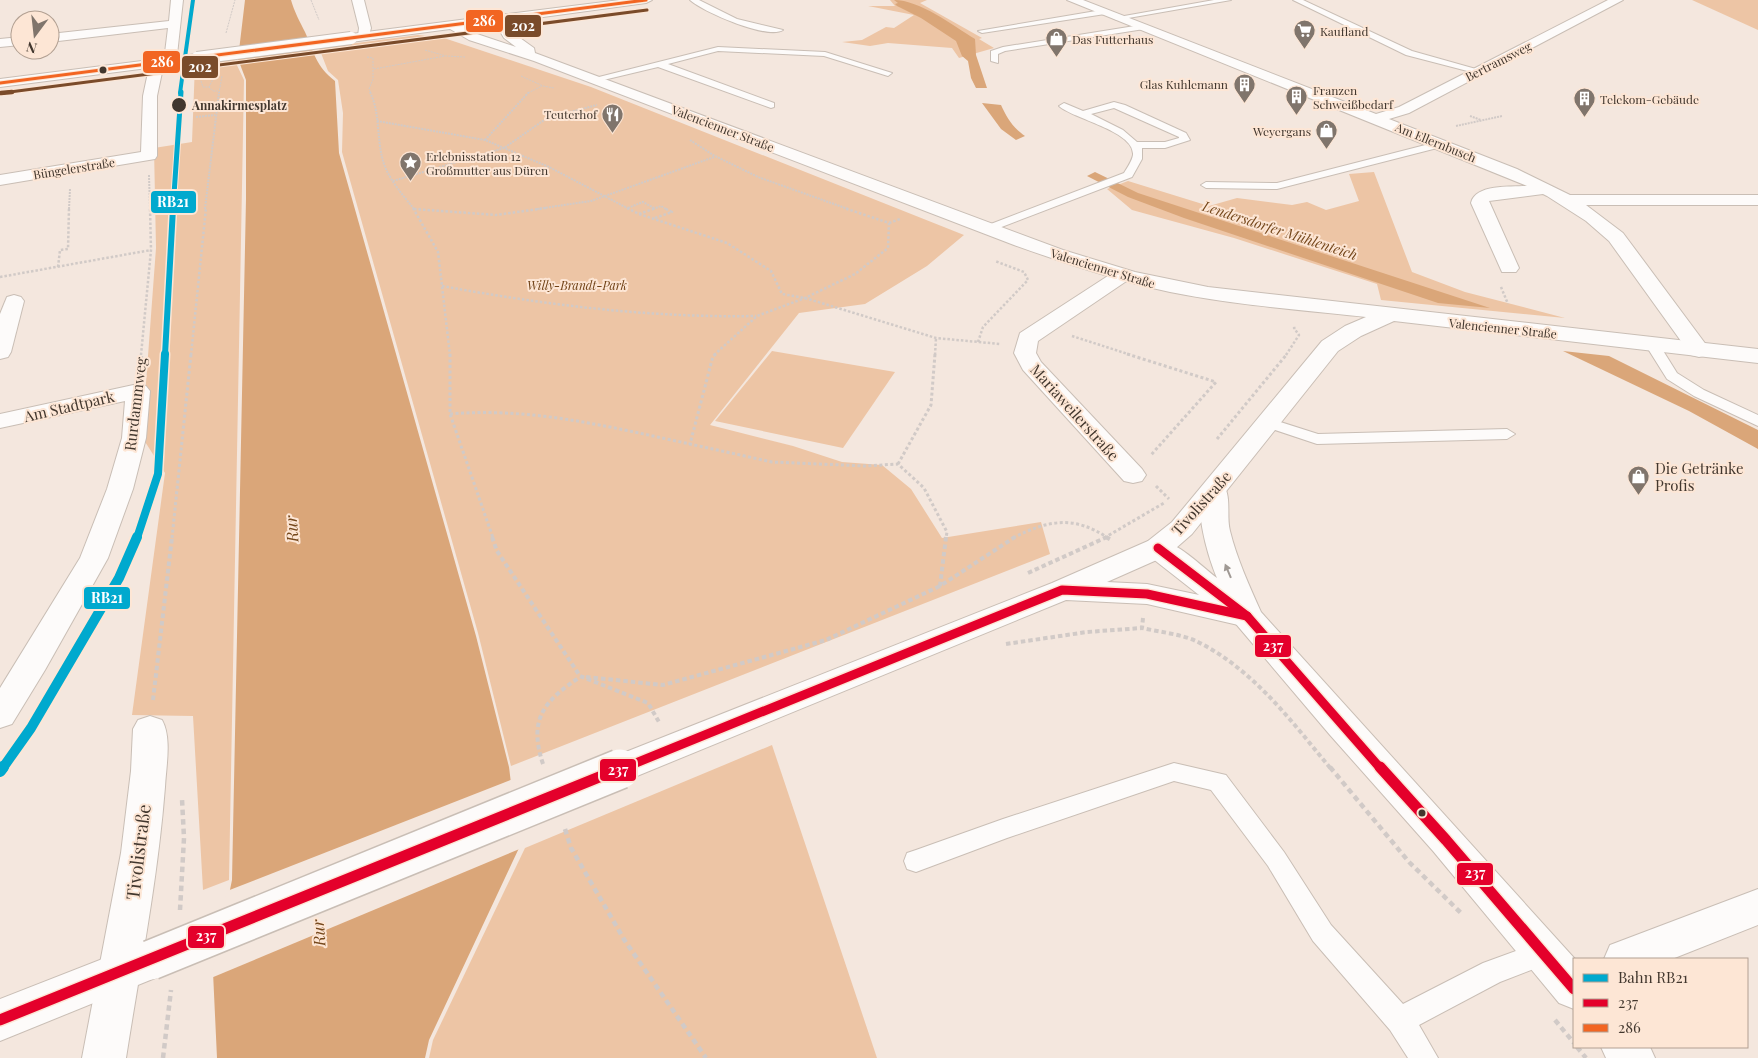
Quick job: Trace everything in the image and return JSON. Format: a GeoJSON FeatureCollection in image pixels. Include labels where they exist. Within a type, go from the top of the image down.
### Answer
{"type":"FeatureCollection","features":[{"type":"Feature","properties":{"kind":"street"},"geometry":{"type":"LineString","coordinates":[[172,61],[177,0]]}},
{"type":"Feature","properties":{"kind":"street"},"geometry":{"type":"LineString","coordinates":[[357,37],[365,28],[358,0]]}},
{"type":"Feature","properties":{"kind":"street"},"geometry":{"type":"LineString","coordinates":[[0,83],[499,19],[609,2],[646,0]]}},
{"type":"Feature","properties":{"kind":"street","name":"Am Ellernbusch"},"geometry":{"type":"LineString","coordinates":[[1073,0],[1114,18],[1377,118],[1511,172],[1567,200],[1603,224],[1616,237],[1699,350]]}},
{"type":"Feature","properties":{"kind":"street","name":"Bertramsweg"},"geometry":{"type":"LineString","coordinates":[[1377,118],[1404,110],[1617,0]]}},
{"type":"Feature","properties":{"kind":"street","name":"Valencienner Straße"},"geometry":{"type":"LineString","coordinates":[[499,19],[508,35],[539,58]]}},
{"type":"Feature","properties":{"kind":"street"},"geometry":{"type":"LineString","coordinates":[[60,37],[175,24]]}},
{"type":"Feature","properties":{"kind":"street","name":"Valencienner Straße"},"geometry":{"type":"LineString","coordinates":[[452,25],[474,36],[595,79],[1069,260],[1121,276],[1163,286],[1300,304],[1758,356]]}},
{"type":"Feature","properties":{"kind":"street","name":"Valencienner Straße"},"geometry":{"type":"LineString","coordinates":[[474,36],[489,38],[508,35]]}},
{"type":"Feature","properties":{"kind":"street"},"geometry":{"type":"LineString","coordinates":[[149,156],[150,96],[157,63]]}},
{"type":"Feature","properties":{"kind":"street","name":"Büngelerstraße"},"geometry":{"type":"LineString","coordinates":[[0,180],[149,156]]}},
{"type":"Feature","properties":{"kind":"street"},"geometry":{"type":"LineString","coordinates":[[1509,268],[1480,203],[1481,198],[1490,194],[1546,189]]}},
{"type":"Feature","properties":{"kind":"street","name":"Am Ellernbusch"},"geometry":{"type":"LineString","coordinates":[[1567,200],[1757,201]]}},
{"type":"Feature","properties":{"kind":"street","name":"Mariaweilerstraße"},"geometry":{"type":"LineString","coordinates":[[1121,276],[1028,338],[1025,345],[1025,353],[1031,365],[1133,475]]}},
{"type":"Feature","properties":{"kind":"street"},"geometry":{"type":"LineString","coordinates":[[0,352],[14,301]]}},
{"type":"Feature","properties":{"kind":"street"},"geometry":{"type":"LineString","coordinates":[[1300,304],[1326,336]]}},
{"type":"Feature","properties":{"kind":"street","name":"Tivolistraße"},"geometry":{"type":"LineString","coordinates":[[0,1020],[1062,590],[1158,548],[1182,528],[1268,423],[1326,336],[1353,331],[1389,315]]}},
{"type":"Feature","properties":{"kind":"street","name":"Am Stadtpark"},"geometry":{"type":"LineString","coordinates":[[0,421],[138,390]]}},
{"type":"Feature","properties":{"kind":"street","name":"Rurdammweg"},"geometry":{"type":"LineString","coordinates":[[0,715],[34,662],[94,558],[120,489],[134,438],[138,390]]}},
{"type":"Feature","properties":{"kind":"street"},"geometry":{"type":"LineString","coordinates":[[1214,490],[1215,527],[1223,559],[1247,616]]}},
{"type":"Feature","properties":{"kind":"street"},"geometry":{"type":"LineString","coordinates":[[1158,548],[1247,616],[1342,726],[1446,840],[1562,983]]}},
{"type":"Feature","properties":{"kind":"street"},"geometry":{"type":"LineString","coordinates":[[1062,590],[1147,594],[1247,616]]}},
{"type":"Feature","properties":{"kind":"street","name":"Tivolistraße"},"geometry":{"type":"LineString","coordinates":[[104,1058],[134,967],[137,877],[149,759],[150,729]]}},
{"type":"Feature","properties":{"kind":"street"},"geometry":{"type":"LineString","coordinates":[[1627,958],[1758,907]]}},
{"type":"Feature","properties":{"kind":"street"},"geometry":{"type":"LineString","coordinates":[[1624,1048],[1632,1058]]}},
{"type":"Feature","properties":{"kind":"lane"},"geometry":{"type":"LineString","coordinates":[[694,0],[724,18],[754,27],[779,30]]}},
{"type":"Feature","properties":{"kind":"lane"},"geometry":{"type":"LineString","coordinates":[[982,31],[1114,18],[1227,0]]}},
{"type":"Feature","properties":{"kind":"lane"},"geometry":{"type":"LineString","coordinates":[[1298,0],[1409,53],[1479,70]]}},
{"type":"Feature","properties":{"kind":"lane"},"geometry":{"type":"LineString","coordinates":[[995,61],[994,53],[1003,48],[1114,18]]}},
{"type":"Feature","properties":{"kind":"lane"},"geometry":{"type":"LineString","coordinates":[[595,79],[718,49],[825,54],[888,73]]}},
{"type":"Feature","properties":{"kind":"lane"},"geometry":{"type":"LineString","coordinates":[[659,64],[771,105]]}},
{"type":"Feature","properties":{"kind":"lane"},"geometry":{"type":"LineString","coordinates":[[1082,114],[1114,105],[1182,135],[1185,140],[1165,145],[1136,145]]}},
{"type":"Feature","properties":{"kind":"lane"},"geometry":{"type":"LineString","coordinates":[[987,229],[1098,186],[1118,181],[1128,175],[1138,153],[1136,145],[1128,136],[1064,106]]}},
{"type":"Feature","properties":{"kind":"lane"},"geometry":{"type":"LineString","coordinates":[[1206,185],[1277,186],[1441,144]]}},
{"type":"Feature","properties":{"kind":"lane"},"geometry":{"type":"LineString","coordinates":[[1652,344],[1672,376],[1699,393],[1758,421]]}},
{"type":"Feature","properties":{"kind":"lane"},"geometry":{"type":"LineString","coordinates":[[1268,423],[1317,439],[1507,434]]}},
{"type":"Feature","properties":{"kind":"lane"},"geometry":{"type":"LineString","coordinates":[[916,861],[1174,772],[1218,782],[1276,858],[1322,933],[1400,1020],[1424,1058]]}},
{"type":"Feature","properties":{"kind":"lane"},"geometry":{"type":"LineString","coordinates":[[1400,1020],[1509,964],[1562,983]]}},
{"type":"Feature","properties":{"kind":"path"},"geometry":{"type":"LineString","coordinates":[[224,38],[235,0]]}},
{"type":"Feature","properties":{"kind":"path"},"geometry":{"type":"LineString","coordinates":[[422,50],[446,56],[467,57]]}},
{"type":"Feature","properties":{"kind":"path"},"geometry":{"type":"LineString","coordinates":[[374,69],[446,56]]}},
{"type":"Feature","properties":{"kind":"path"},"geometry":{"type":"LineString","coordinates":[[362,57],[373,58],[371,64],[374,69],[369,89],[376,104],[384,163],[393,181],[414,209],[438,252],[450,346],[450,414],[497,551],[580,676],[648,703],[659,724],[668,720]]}},
{"type":"Feature","properties":{"kind":"path"},"geometry":{"type":"LineString","coordinates":[[150,729],[170,557],[215,115],[218,91],[223,74]]}},
{"type":"Feature","properties":{"kind":"path"},"geometry":{"type":"LineString","coordinates":[[520,76],[543,86],[558,88]]}},
{"type":"Feature","properties":{"kind":"path"},"geometry":{"type":"LineString","coordinates":[[485,140],[530,91],[543,86]]}},
{"type":"Feature","properties":{"kind":"path"},"geometry":{"type":"LineString","coordinates":[[209,87],[213,91],[218,91]]}},
{"type":"Feature","properties":{"kind":"path"},"geometry":{"type":"LineString","coordinates":[[393,181],[504,148],[547,118],[596,105]]}},
{"type":"Feature","properties":{"kind":"path"},"geometry":{"type":"LineString","coordinates":[[196,117],[215,115]]}},
{"type":"Feature","properties":{"kind":"path"},"geometry":{"type":"LineString","coordinates":[[1470,116],[1481,121]]}},
{"type":"Feature","properties":{"kind":"path"},"geometry":{"type":"LineString","coordinates":[[1418,135],[1502,116]]}},
{"type":"Feature","properties":{"kind":"path"},"geometry":{"type":"LineString","coordinates":[[377,122],[485,140],[549,167],[639,214],[727,243],[771,271],[782,294],[805,298],[936,338],[1025,345]]}},
{"type":"Feature","properties":{"kind":"path"},"geometry":{"type":"LineString","coordinates":[[442,286],[542,304],[620,313],[706,319],[757,316],[805,298],[855,274],[888,248],[889,223],[814,196],[797,192],[715,157],[682,136]]}},
{"type":"Feature","properties":{"kind":"path","name":"Rurdammweg"},"geometry":{"type":"LineString","coordinates":[[138,390],[151,250],[149,156]]}},
{"type":"Feature","properties":{"kind":"path"},"geometry":{"type":"LineString","coordinates":[[414,209],[496,215],[591,201],[715,157]]}},
{"type":"Feature","properties":{"kind":"path"},"geometry":{"type":"LineString","coordinates":[[58,267],[60,250],[68,249],[71,169]]}},
{"type":"Feature","properties":{"kind":"path"},"geometry":{"type":"LineString","coordinates":[[627,208],[643,202],[654,208]]}},
{"type":"Feature","properties":{"kind":"path"},"geometry":{"type":"LineString","coordinates":[[639,214],[661,206],[672,212],[654,219]]}},
{"type":"Feature","properties":{"kind":"path"},"geometry":{"type":"LineString","coordinates":[[0,277],[151,250]]}},
{"type":"Feature","properties":{"kind":"path"},"geometry":{"type":"LineString","coordinates":[[978,342],[983,327],[1028,280],[1024,272],[995,262]]}},
{"type":"Feature","properties":{"kind":"path"},"geometry":{"type":"LineString","coordinates":[[1509,268],[1499,278],[1502,293],[1523,330]]}},
{"type":"Feature","properties":{"kind":"path"},"geometry":{"type":"LineString","coordinates":[[690,444],[712,356],[757,316]]}},
{"type":"Feature","properties":{"kind":"path"},"geometry":{"type":"LineString","coordinates":[[1043,327],[1216,382],[1133,475],[1148,479],[1170,500]]}},
{"type":"Feature","properties":{"kind":"path"},"geometry":{"type":"LineString","coordinates":[[1213,444],[1296,342],[1299,335],[1294,328],[1326,336]]}},
{"type":"Feature","properties":{"kind":"path"},"geometry":{"type":"LineString","coordinates":[[898,464],[931,405],[936,338]]}},
{"type":"Feature","properties":{"kind":"path"},"geometry":{"type":"LineString","coordinates":[[450,414],[476,410],[565,419],[772,462],[864,466],[898,464],[924,488],[946,532],[940,586]]}},
{"type":"Feature","properties":{"kind":"path"},"geometry":{"type":"LineString","coordinates":[[1020,576],[1108,537],[1141,520],[1170,500],[1175,493]]}},
{"type":"Feature","properties":{"kind":"path"},"geometry":{"type":"LineString","coordinates":[[543,766],[536,747],[540,716],[556,692],[580,676],[663,685],[826,640],[940,586],[1011,538],[1051,523],[1083,522],[1108,537],[1127,562]]}},
{"type":"Feature","properties":{"kind":"path"},"geometry":{"type":"LineString","coordinates":[[1142,628],[1147,594]]}},
{"type":"Feature","properties":{"kind":"path"},"geometry":{"type":"LineString","coordinates":[[1003,645],[1087,632],[1142,628],[1197,640],[1244,671],[1282,710],[1409,862],[1468,921]]}},
{"type":"Feature","properties":{"kind":"path"},"geometry":{"type":"LineString","coordinates":[[565,830],[571,848],[625,941],[706,1058]]}},
{"type":"Feature","properties":{"kind":"path"},"geometry":{"type":"LineString","coordinates":[[174,909],[181,907]]}},
{"type":"Feature","properties":{"kind":"path"},"geometry":{"type":"LineString","coordinates":[[1562,983],[1573,1038]]}},
{"type":"Feature","properties":{"kind":"path"},"geometry":{"type":"LineString","coordinates":[[163,1058],[170,998]]}},
{"type":"Feature","properties":{"kind":"path"},"geometry":{"type":"LineString","coordinates":[[1578,1048],[1586,1058]]}},
{"type":"Feature","properties":{"kind":"green space"},"geometry":{"type":"Polygon","coordinates":[[[890,0],[927,0],[920,3],[982,38],[979,39],[994,48],[959,58],[952,48],[888,43],[870,46],[842,42],[862,40],[886,27],[894,28],[914,15],[868,6],[895,6],[890,0]]]}},
{"type":"Feature","properties":{"kind":"green space"},"geometry":{"type":"Polygon","coordinates":[[[1692,0],[1758,0],[1758,30],[1692,0]]]}},
{"type":"Feature","properties":{"kind":"green space","name":"Willy-Brandt-Park"},"geometry":{"type":"Polygon","coordinates":[[[418,35],[444,38],[591,87],[964,235],[927,266],[865,304],[799,313],[710,425],[793,446],[842,462],[882,465],[911,489],[942,538],[1041,522],[1050,554],[511,766],[478,633],[342,152],[343,113],[338,80],[328,71],[319,48],[418,35]]]}},
{"type":"Feature","properties":{"kind":"green space"},"geometry":{"type":"Polygon","coordinates":[[[234,59],[244,80],[229,880],[203,890],[193,716],[132,715],[165,473],[142,437],[156,248],[154,148],[192,142],[195,64],[234,59]]]}},
{"type":"Feature","properties":{"kind":"green space"},"geometry":{"type":"Polygon","coordinates":[[[1374,172],[1412,272],[1465,292],[1565,318],[1381,300],[1377,284],[1234,238],[1132,210],[1107,189],[1128,181],[1209,206],[1237,198],[1292,205],[1307,202],[1326,210],[1359,201],[1349,174],[1374,172]]]}},
{"type":"Feature","properties":{"kind":"green space"},"geometry":{"type":"Polygon","coordinates":[[[772,351],[895,372],[843,448],[715,421],[772,351]]]}},
{"type":"Feature","properties":{"kind":"green space"},"geometry":{"type":"Polygon","coordinates":[[[772,745],[877,1058],[429,1058],[433,1040],[525,848],[772,745]]]}},
{"type":"Feature","properties":{"kind":"water","name":"Rur"},"geometry":{"type":"Polygon","coordinates":[[[245,0],[291,0],[316,59],[323,70],[335,81],[339,153],[476,636],[509,767],[519,848],[429,1040],[425,1058],[217,1058],[213,972],[232,880],[246,199],[246,80],[238,59],[245,0]]]}},
{"type":"Feature","properties":{"kind":"water"},"geometry":{"type":"Polygon","coordinates":[[[894,0],[904,1],[925,9],[975,39],[976,55],[987,88],[976,88],[971,78],[968,61],[962,56],[956,41],[921,18],[897,6],[895,4],[898,3],[894,0]]]}},
{"type":"Feature","properties":{"kind":"water"},"geometry":{"type":"Polygon","coordinates":[[[982,103],[1001,105],[1017,130],[1025,136],[1016,140],[1001,129],[982,103]]]}},
{"type":"Feature","properties":{"kind":"water"},"geometry":{"type":"Polygon","coordinates":[[[1095,172],[1138,193],[1490,308],[1438,303],[1184,218],[1128,197],[1087,176],[1095,172]]]}},
{"type":"Feature","properties":{"kind":"water"},"geometry":{"type":"Polygon","coordinates":[[[1563,351],[1609,356],[1758,430],[1758,449],[1689,411],[1563,351]]]}},
{"type":"Feature","properties":{"kind":"pier"},"geometry":{"type":"Polygon","coordinates":[[[513,779],[522,848],[211,978],[227,891],[513,779]]]}},
{"type":"Feature","properties":{"kind":"rail line","name":"RB21"},"geometry":{"type":"LineString","coordinates":[[0,771],[31,728],[119,578],[142,526],[158,474],[179,103],[193,0]]}},
{"type":"Feature","properties":{"kind":"transit line","name":"286"},"geometry":{"type":"LineString","coordinates":[[0,83],[646,0]]}},
{"type":"Feature","properties":{"kind":"transit line","name":"202"},"geometry":{"type":"LineString","coordinates":[[1,93],[647,10]]}},
{"type":"Feature","properties":{"kind":"transit line","name":"237"},"geometry":{"type":"LineString","coordinates":[[1158,548],[1247,616],[1342,726],[1446,840],[1573,988]]}},
{"type":"Feature","properties":{"kind":"transit line","name":"237"},"geometry":{"type":"LineString","coordinates":[[0,1020],[1062,590],[1147,594],[1247,616]]}},
{"type":"Feature","properties":{"kind":"place","name":"Kaufland"},"geometry":{"type":"Point","coordinates":[1304,50]}},
{"type":"Feature","properties":{"kind":"place","name":"Das Futterhaus"},"geometry":{"type":"Point","coordinates":[1056,58]}},
{"type":"Feature","properties":{"kind":"place","name":"Glas Kuhlemann"},"geometry":{"type":"Point","coordinates":[1244,103]}},
{"type":"Feature","properties":{"kind":"place","name":"Annakirmesplatz"},"geometry":{"type":"Point","coordinates":[179,105]}},
{"type":"Feature","properties":{"kind":"place","name":"Franzen Schweißbedarf"},"geometry":{"type":"Point","coordinates":[1297,116]}},
{"type":"Feature","properties":{"kind":"place","name":"Telekom-Gebäude"},"geometry":{"type":"Point","coordinates":[1584,118]}},
{"type":"Feature","properties":{"kind":"place","name":"Teuterhof"},"geometry":{"type":"Point","coordinates":[613,133]}},
{"type":"Feature","properties":{"kind":"place","name":"Weyergans"},"geometry":{"type":"Point","coordinates":[1327,150]}},
{"type":"Feature","properties":{"kind":"place","name":"Erlebnisstation 12 Großmutter aus Düren"},"geometry":{"type":"Point","coordinates":[410,182]}},
{"type":"Feature","properties":{"kind":"place","name":"Die Getränke Profis"},"geometry":{"type":"Point","coordinates":[1639,496]}},
{"type":"Feature","properties":{"kind":"water label","name":"Lendersdorfer Mühlenteich"},"geometry":{"type":"Point","coordinates":[1280,230]}}]}
